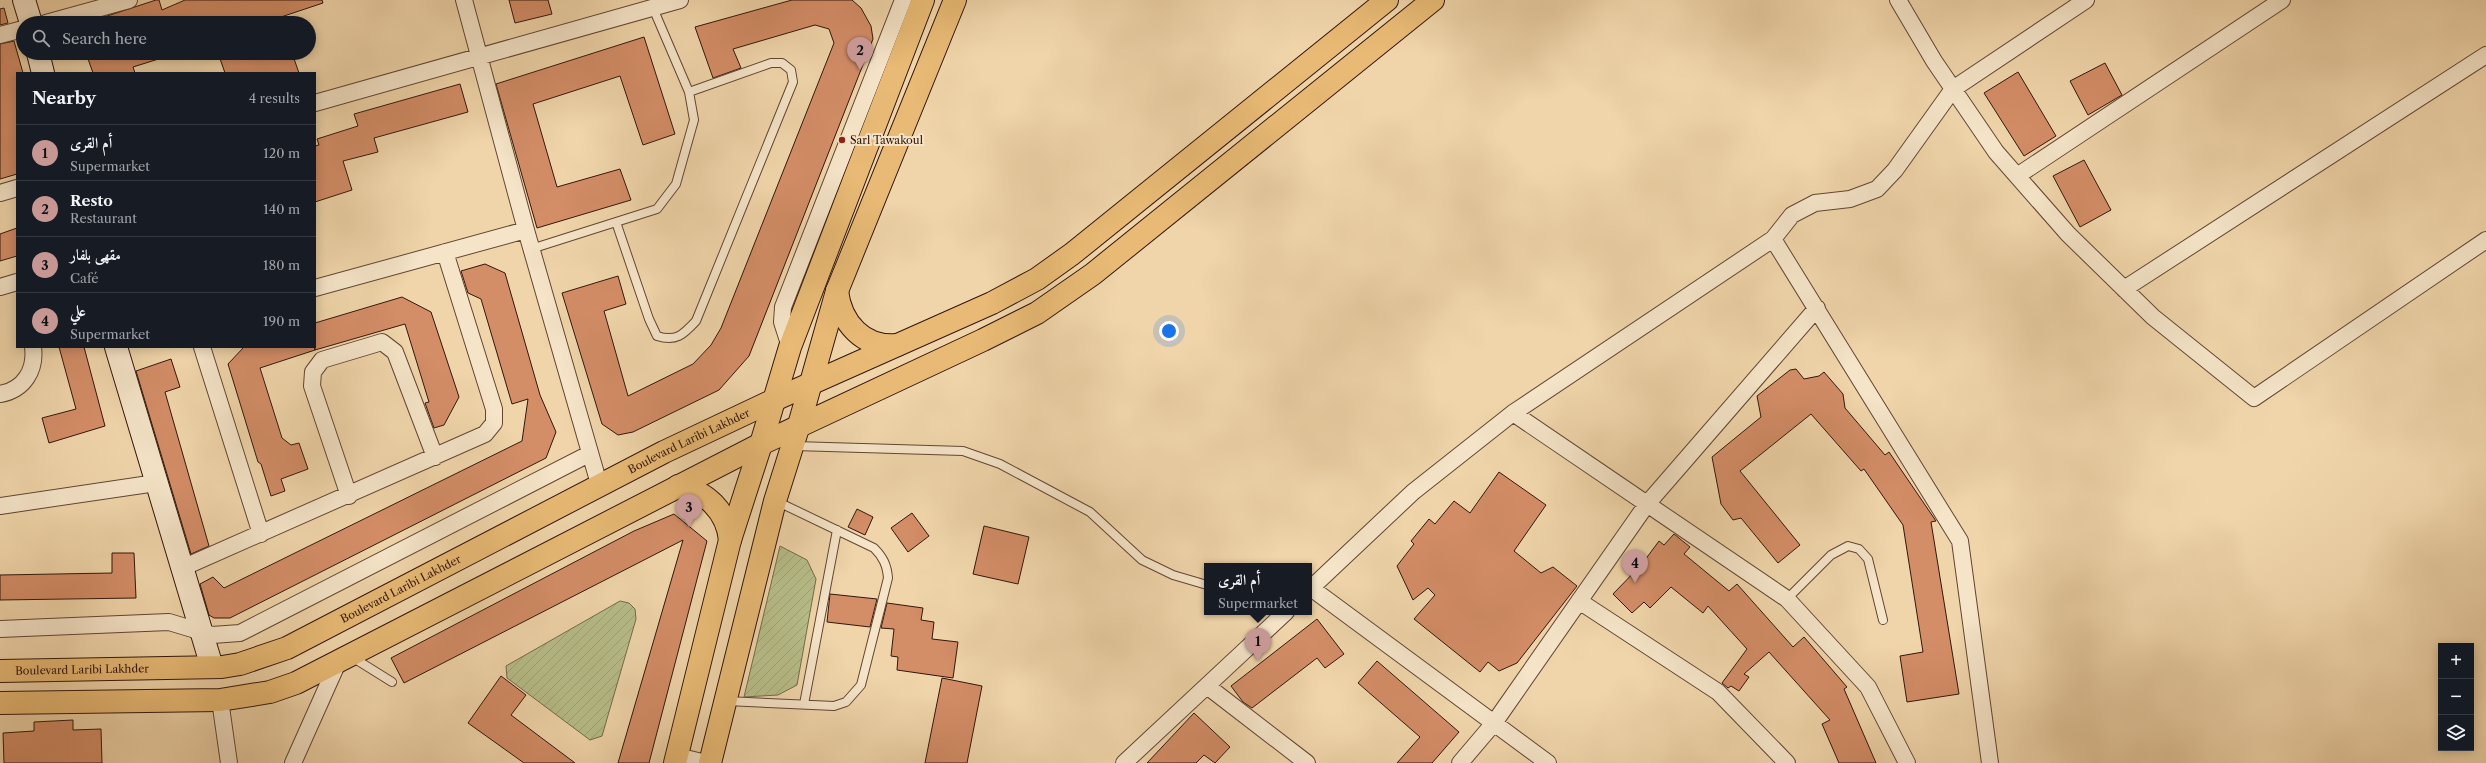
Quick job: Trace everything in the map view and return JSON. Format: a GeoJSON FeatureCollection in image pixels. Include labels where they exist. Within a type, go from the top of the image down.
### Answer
{"type":"FeatureCollection","features":[{"type":"Feature","properties":{"kind":"main road"},"geometry":{"type":"LineString","coordinates":[[676,759],[730,540],[790,347],[923,0]]}},
{"type":"Feature","properties":{"kind":"main road"},"geometry":{"type":"LineString","coordinates":[[710,763],[775,501],[799,425],[837,290],[955,0]]}},
{"type":"Feature","properties":{"kind":"main road","name":"Boulevard Laribi Lakhder"},"geometry":{"type":"LineString","coordinates":[[0,671],[212,667],[240,664],[286,648],[599,484],[774,400],[992,303],[1037,279],[1066,258],[1387,0]]}},
{"type":"Feature","properties":{"kind":"main road"},"geometry":{"type":"LineString","coordinates":[[0,703],[220,700],[270,692],[296,683],[799,425],[983,340],[1036,313],[1093,274],[1433,0]]}},
{"type":"Feature","properties":{"kind":"main road"},"geometry":{"type":"LineString","coordinates":[[837,290],[844,313],[857,334],[875,344],[897,345]]}},
{"type":"Feature","properties":{"kind":"main road"},"geometry":{"type":"LineString","coordinates":[[678,486],[694,490],[716,507],[725,521],[730,540]]}},
{"type":"Feature","properties":{"kind":"main road"},"geometry":{"type":"LineString","coordinates":[[692,694],[726,701]]}},
{"type":"Feature","properties":{"kind":"street"},"geometry":{"type":"LineString","coordinates":[[24,0],[29,16]]}},
{"type":"Feature","properties":{"kind":"street"},"geometry":{"type":"LineString","coordinates":[[71,16],[129,0]]}},
{"type":"Feature","properties":{"kind":"street"},"geometry":{"type":"LineString","coordinates":[[464,0],[531,249],[589,454],[599,484]]}},
{"type":"Feature","properties":{"kind":"street"},"geometry":{"type":"LineString","coordinates":[[316,103],[680,0]]}},
{"type":"Feature","properties":{"kind":"street"},"geometry":{"type":"LineString","coordinates":[[790,347],[782,322],[783,307],[903,0]]}},
{"type":"Feature","properties":{"kind":"street"},"geometry":{"type":"LineString","coordinates":[[1898,0],[1953,88],[1996,152],[2068,234],[2153,317],[2254,398],[2486,240]]}},
{"type":"Feature","properties":{"kind":"street"},"geometry":{"type":"LineString","coordinates":[[1312,587],[1413,492],[1513,413],[1774,239],[1792,215],[1815,203],[1850,199],[1876,189],[1894,170],[1953,88],[2086,0]]}},
{"type":"Feature","properties":{"kind":"street"},"geometry":{"type":"LineString","coordinates":[[2017,176],[2282,0]]}},
{"type":"Feature","properties":{"kind":"street"},"geometry":{"type":"LineString","coordinates":[[0,35],[16,31]]}},
{"type":"Feature","properties":{"kind":"street"},"geometry":{"type":"LineString","coordinates":[[2124,288],[2486,55]]}},
{"type":"Feature","properties":{"kind":"street"},"geometry":{"type":"LineString","coordinates":[[40,60],[43,72]]}},
{"type":"Feature","properties":{"kind":"street"},"geometry":{"type":"LineString","coordinates":[[0,193],[16,188]]}},
{"type":"Feature","properties":{"kind":"street"},"geometry":{"type":"LineString","coordinates":[[316,288],[526,230]]}},
{"type":"Feature","properties":{"kind":"street"},"geometry":{"type":"LineString","coordinates":[[1774,239],[1960,541],[1990,763]]}},
{"type":"Feature","properties":{"kind":"street"},"geometry":{"type":"LineString","coordinates":[[182,568],[349,496],[485,434],[494,423],[494,409],[445,252]]}},
{"type":"Feature","properties":{"kind":"street"},"geometry":{"type":"LineString","coordinates":[[0,287],[16,282]]}},
{"type":"Feature","properties":{"kind":"street"},"geometry":{"type":"LineString","coordinates":[[1460,763],[1494,723],[1648,504],[1817,308]]}},
{"type":"Feature","properties":{"kind":"street"},"geometry":{"type":"LineString","coordinates":[[349,496],[312,386],[313,372],[322,360],[382,342],[388,345],[395,352],[435,457]]}},
{"type":"Feature","properties":{"kind":"street"},"geometry":{"type":"LineString","coordinates":[[0,394],[8,393],[26,382],[35,360],[33,348]]}},
{"type":"Feature","properties":{"kind":"street"},"geometry":{"type":"LineString","coordinates":[[116,348],[212,667]]}},
{"type":"Feature","properties":{"kind":"street"},"geometry":{"type":"LineString","coordinates":[[202,348],[261,534]]}},
{"type":"Feature","properties":{"kind":"street"},"geometry":{"type":"LineString","coordinates":[[1513,413],[1787,599],[1868,688],[1907,763]]}},
{"type":"Feature","properties":{"kind":"street"},"geometry":{"type":"LineString","coordinates":[[0,629],[169,622],[180,624],[203,634],[222,636],[248,630],[589,454]]}},
{"type":"Feature","properties":{"kind":"street"},"geometry":{"type":"LineString","coordinates":[[0,506],[156,483]]}},
{"type":"Feature","properties":{"kind":"street"},"geometry":{"type":"LineString","coordinates":[[1312,590],[1548,763]]}},
{"type":"Feature","properties":{"kind":"street"},"geometry":{"type":"LineString","coordinates":[[1579,601],[1718,692],[1787,763]]}},
{"type":"Feature","properties":{"kind":"street"},"geometry":{"type":"LineString","coordinates":[[1124,763],[1283,615]]}},
{"type":"Feature","properties":{"kind":"street"},"geometry":{"type":"LineString","coordinates":[[293,763],[344,658]]}},
{"type":"Feature","properties":{"kind":"street"},"geometry":{"type":"LineString","coordinates":[[1206,686],[1307,763]]}},
{"type":"Feature","properties":{"kind":"street"},"geometry":{"type":"LineString","coordinates":[[220,700],[229,763]]}},
{"type":"Feature","properties":{"kind":"street"},"geometry":{"type":"LineString","coordinates":[[676,759],[706,763]]}},
{"type":"Feature","properties":{"kind":"lane"},"geometry":{"type":"LineString","coordinates":[[531,249],[657,209],[676,184],[694,120],[689,92],[654,8]]}},
{"type":"Feature","properties":{"kind":"lane"},"geometry":{"type":"LineString","coordinates":[[616,222],[649,319],[657,336],[669,340],[685,334],[696,321],[793,82],[791,70],[782,63],[771,63],[689,92]]}},
{"type":"Feature","properties":{"kind":"lane"},"geometry":{"type":"LineString","coordinates":[[792,446],[963,451],[1000,464],[1090,512],[1142,560],[1173,575],[1204,584]]}},
{"type":"Feature","properties":{"kind":"lane"},"geometry":{"type":"LineString","coordinates":[[726,701],[834,706],[846,702],[861,685],[888,578],[885,561],[874,548],[775,501]]}},
{"type":"Feature","properties":{"kind":"lane"},"geometry":{"type":"LineString","coordinates":[[804,704],[837,530]]}},
{"type":"Feature","properties":{"kind":"lane"},"geometry":{"type":"LineString","coordinates":[[1787,599],[1831,555],[1848,546],[1859,549],[1868,559],[1883,620]]}},
{"type":"Feature","properties":{"kind":"lane"},"geometry":{"type":"LineString","coordinates":[[344,658],[392,682]]}},
{"type":"Feature","properties":{"kind":"green space"},"geometry":{"type":"Polygon","coordinates":[[[780,546],[807,560],[816,579],[797,685],[778,695],[744,697],[780,546]]]}},
{"type":"Feature","properties":{"kind":"green space"},"geometry":{"type":"Polygon","coordinates":[[[620,601],[629,603],[635,609],[636,619],[602,736],[590,740],[507,678],[506,666],[620,601]]]}},
{"type":"Feature","properties":{"kind":"building"},"geometry":{"type":"Polygon","coordinates":[[[156,0],[159,0],[162,10],[185,0],[322,0],[323,3],[284,16],[107,16],[156,0]]]}},
{"type":"Feature","properties":{"kind":"building"},"geometry":{"type":"Polygon","coordinates":[[[509,0],[548,0],[552,14],[515,23],[509,0]]]}},
{"type":"Feature","properties":{"kind":"building"},"geometry":{"type":"Polygon","coordinates":[[[792,0],[852,0],[861,8],[871,26],[873,39],[749,356],[719,390],[633,432],[618,435],[602,424],[562,293],[618,276],[626,304],[604,311],[628,396],[693,364],[711,345],[721,328],[834,43],[829,29],[815,25],[733,49],[741,68],[713,78],[695,27],[792,0]]]}},
{"type":"Feature","properties":{"kind":"building"},"geometry":{"type":"Polygon","coordinates":[[[4,8],[8,23],[0,25],[0,9],[4,8]]]}},
{"type":"Feature","properties":{"kind":"building"},"geometry":{"type":"Polygon","coordinates":[[[644,37],[675,134],[643,145],[620,76],[533,104],[557,187],[620,169],[631,200],[537,228],[496,84],[644,37]]]}},
{"type":"Feature","properties":{"kind":"building"},"geometry":{"type":"Polygon","coordinates":[[[14,41],[16,48],[16,60],[19,60],[23,72],[16,72],[16,174],[0,179],[0,44],[14,41]]]}},
{"type":"Feature","properties":{"kind":"building"},"geometry":{"type":"Polygon","coordinates":[[[88,60],[155,60],[133,67],[135,72],[93,72],[88,60]]]}},
{"type":"Feature","properties":{"kind":"building"},"geometry":{"type":"Polygon","coordinates":[[[220,60],[294,60],[299,72],[225,72],[220,60]]]}},
{"type":"Feature","properties":{"kind":"building"},"geometry":{"type":"Polygon","coordinates":[[[2105,63],[2122,95],[2088,115],[2070,81],[2105,63]]]}},
{"type":"Feature","properties":{"kind":"building"},"geometry":{"type":"Polygon","coordinates":[[[2018,72],[2056,136],[2024,156],[1984,93],[2018,72]]]}},
{"type":"Feature","properties":{"kind":"building"},"geometry":{"type":"Polygon","coordinates":[[[460,84],[468,112],[374,138],[378,152],[343,161],[352,190],[316,202],[316,146],[319,145],[317,139],[358,126],[354,114],[460,84]]]}},
{"type":"Feature","properties":{"kind":"building"},"geometry":{"type":"Polygon","coordinates":[[[2084,160],[2111,210],[2080,227],[2053,176],[2084,160]]]}},
{"type":"Feature","properties":{"kind":"building"},"geometry":{"type":"Polygon","coordinates":[[[16,228],[16,256],[0,261],[0,234],[16,228]]]}},
{"type":"Feature","properties":{"kind":"building"},"geometry":{"type":"Polygon","coordinates":[[[485,264],[505,273],[540,395],[556,432],[546,458],[230,618],[214,618],[209,615],[200,584],[213,577],[224,588],[522,441],[528,399],[512,404],[481,299],[468,293],[461,271],[485,264]]]}},
{"type":"Feature","properties":{"kind":"building"},"geometry":{"type":"Polygon","coordinates":[[[402,297],[431,312],[459,397],[444,425],[434,428],[425,403],[429,402],[405,324],[315,350],[316,323],[402,297]]]}},
{"type":"Feature","properties":{"kind":"building"},"geometry":{"type":"Polygon","coordinates":[[[59,348],[84,348],[105,426],[49,443],[42,418],[76,409],[59,348]]]}},
{"type":"Feature","properties":{"kind":"building"},"geometry":{"type":"Polygon","coordinates":[[[243,348],[314,348],[315,350],[260,368],[282,438],[291,445],[299,443],[308,469],[281,479],[285,491],[271,496],[261,464],[258,462],[228,364],[243,348]]]}},
{"type":"Feature","properties":{"kind":"building"},"geometry":{"type":"Polygon","coordinates":[[[171,359],[180,387],[165,392],[209,546],[191,554],[136,371],[171,359]]]}},
{"type":"Feature","properties":{"kind":"building"},"geometry":{"type":"Polygon","coordinates":[[[1796,369],[1804,379],[1819,376],[1824,372],[1843,394],[1845,408],[1885,455],[1889,452],[1936,521],[1931,522],[1959,694],[1907,702],[1900,656],[1923,652],[1903,525],[1864,469],[1861,471],[1811,414],[1740,471],[1800,545],[1778,563],[1741,518],[1733,520],[1721,504],[1712,457],[1761,417],[1757,396],[1790,370],[1796,369]]]}},
{"type":"Feature","properties":{"kind":"building"},"geometry":{"type":"Polygon","coordinates":[[[1499,472],[1546,505],[1514,551],[1541,573],[1553,567],[1577,586],[1517,663],[1499,671],[1488,662],[1480,672],[1414,619],[1435,595],[1428,588],[1413,600],[1397,566],[1414,544],[1411,541],[1429,519],[1435,524],[1454,501],[1470,513],[1499,472]]]}},
{"type":"Feature","properties":{"kind":"building"},"geometry":{"type":"Polygon","coordinates":[[[857,509],[873,517],[865,535],[848,527],[857,509]]]}},
{"type":"Feature","properties":{"kind":"building"},"geometry":{"type":"Polygon","coordinates":[[[912,513],[929,536],[908,552],[891,528],[912,513]]]}},
{"type":"Feature","properties":{"kind":"building"},"geometry":{"type":"Polygon","coordinates":[[[674,514],[707,541],[649,763],[618,763],[683,540],[404,683],[391,658],[634,531],[674,514]]]}},
{"type":"Feature","properties":{"kind":"building"},"geometry":{"type":"Polygon","coordinates":[[[984,526],[1029,537],[1018,584],[973,574],[984,526]]]}},
{"type":"Feature","properties":{"kind":"building"},"geometry":{"type":"Polygon","coordinates":[[[1674,534],[1690,547],[1684,554],[1729,591],[1737,584],[1793,647],[1804,637],[1847,687],[1844,689],[1876,763],[1839,763],[1822,724],[1830,720],[1769,652],[1744,674],[1749,677],[1739,691],[1731,686],[1728,688],[1722,683],[1747,649],[1708,606],[1703,613],[1671,587],[1650,608],[1644,602],[1632,613],[1613,594],[1642,564],[1659,541],[1664,545],[1674,534]]]}},
{"type":"Feature","properties":{"kind":"building"},"geometry":{"type":"Polygon","coordinates":[[[112,553],[134,553],[136,598],[0,600],[0,575],[112,573],[112,553]]]}},
{"type":"Feature","properties":{"kind":"building"},"geometry":{"type":"Polygon","coordinates":[[[830,594],[877,599],[870,627],[827,622],[830,594]]]}},
{"type":"Feature","properties":{"kind":"building"},"geometry":{"type":"Polygon","coordinates":[[[887,603],[923,608],[921,620],[934,622],[932,639],[958,642],[953,678],[897,670],[898,657],[891,656],[894,629],[881,628],[887,603]]]}},
{"type":"Feature","properties":{"kind":"building"},"geometry":{"type":"Polygon","coordinates":[[[1317,619],[1344,654],[1325,668],[1317,658],[1252,708],[1243,702],[1231,686],[1317,619]]]}},
{"type":"Feature","properties":{"kind":"building"},"geometry":{"type":"Polygon","coordinates":[[[1377,661],[1459,732],[1432,763],[1397,763],[1420,737],[1358,683],[1377,661]]]}},
{"type":"Feature","properties":{"kind":"building"},"geometry":{"type":"Polygon","coordinates":[[[501,676],[526,695],[511,715],[575,763],[524,763],[468,723],[501,676]]]}},
{"type":"Feature","properties":{"kind":"building"},"geometry":{"type":"Polygon","coordinates":[[[942,678],[982,686],[967,763],[925,763],[942,678]]]}},
{"type":"Feature","properties":{"kind":"building"},"geometry":{"type":"Polygon","coordinates":[[[1194,713],[1230,747],[1215,763],[1204,755],[1196,763],[1147,763],[1194,713]]]}},
{"type":"Feature","properties":{"kind":"building"},"geometry":{"type":"Polygon","coordinates":[[[73,720],[73,730],[101,729],[102,763],[4,763],[3,733],[34,731],[34,722],[73,720]]]}},
{"type":"Feature","properties":{"kind":"place","name":"Resto"},"geometry":{"type":"Point","coordinates":[860,70]}},
{"type":"Feature","properties":{"kind":"place","name":"Sarl Tawakoul"},"geometry":{"type":"Point","coordinates":[842,140]}},
{"type":"Feature","properties":{"kind":"place","name":"مقهى بلفار"},"geometry":{"type":"Point","coordinates":[689,527]}},
{"type":"Feature","properties":{"kind":"place","name":"علي"},"geometry":{"type":"Point","coordinates":[1635,583]}},
{"type":"Feature","properties":{"kind":"place","name":"أم القرى"},"geometry":{"type":"Point","coordinates":[1258,661]}}]}
